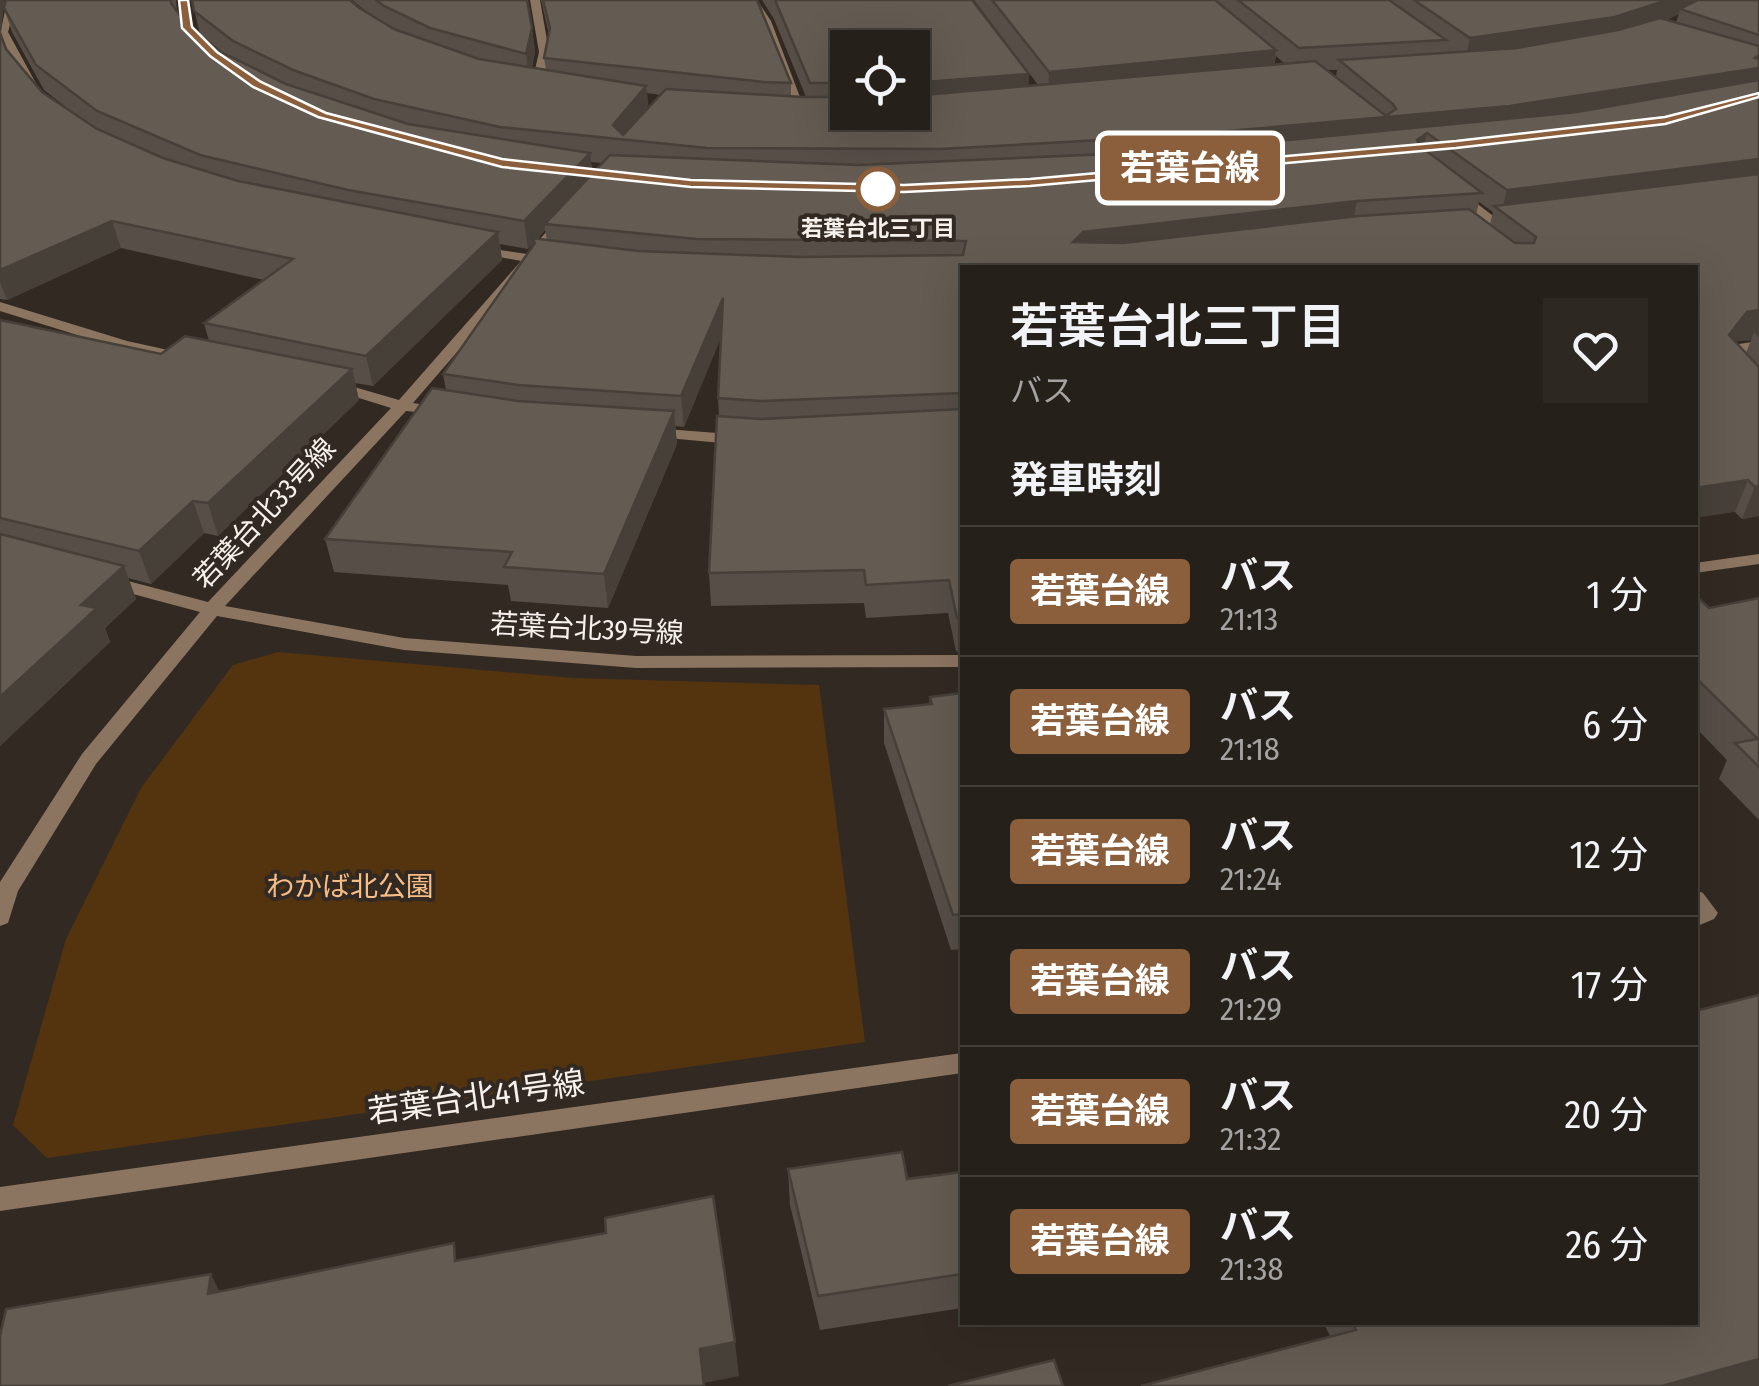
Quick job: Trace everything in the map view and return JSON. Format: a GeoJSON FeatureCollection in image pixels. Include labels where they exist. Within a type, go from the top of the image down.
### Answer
{"type":"FeatureCollection","features":[{"type":"Feature","properties":{"kind":"street"},"geometry":{"type":"LineString","coordinates":[[12,0],[2,32],[36,94],[52,106]]}},
{"type":"Feature","properties":{"kind":"street"},"geometry":{"type":"LineString","coordinates":[[184,0],[187,28],[214,54]]}},
{"type":"Feature","properties":{"kind":"street"},"geometry":{"type":"LineString","coordinates":[[536,0],[544,52],[537,86]]}},
{"type":"Feature","properties":{"kind":"street"},"geometry":{"type":"LineString","coordinates":[[752,0],[766,20],[809,116],[784,115]]}},
{"type":"Feature","properties":{"kind":"street"},"geometry":{"type":"LineString","coordinates":[[522,84],[553,90]]}},
{"type":"Feature","properties":{"kind":"street"},"geometry":{"type":"LineString","coordinates":[[1451,190],[1501,224],[1466,229]]}},
{"type":"Feature","properties":{"kind":"street","name":"若葉台北33号線"},"geometry":{"type":"LineString","coordinates":[[0,918],[4,890],[89,760],[212,608],[402,406],[527,258],[580,202]]}},
{"type":"Feature","properties":{"kind":"street"},"geometry":{"type":"LineString","coordinates":[[469,247],[562,264]]}},
{"type":"Feature","properties":{"kind":"street"},"geometry":{"type":"LineString","coordinates":[[0,306],[124,346],[208,363]]}},
{"type":"Feature","properties":{"kind":"street"},"geometry":{"type":"LineString","coordinates":[[1759,345],[1744,347],[1729,362],[1759,396]]}},
{"type":"Feature","properties":{"kind":"street"},"geometry":{"type":"LineString","coordinates":[[316,382],[353,388],[402,406],[471,416]]}},
{"type":"Feature","properties":{"kind":"street"},"geometry":{"type":"LineString","coordinates":[[642,432],[762,441]]}},
{"type":"Feature","properties":{"kind":"street"},"geometry":{"type":"LineString","coordinates":[[1698,568],[1759,559]]}},
{"type":"Feature","properties":{"kind":"street","name":"若葉台北39号線"},"geometry":{"type":"LineString","coordinates":[[96,579],[212,608],[404,644],[636,662],[914,664],[960,660]]}},
{"type":"Feature","properties":{"kind":"street","name":"若葉台北41号線"},"geometry":{"type":"LineString","coordinates":[[0,1199],[960,1063]]}},
{"type":"Feature","properties":{"kind":"green space","name":"わかば北公園"},"geometry":{"type":"Polygon","coordinates":[[[278,652],[573,678],[819,685],[865,1042],[47,1158],[13,1125],[66,939],[141,788],[233,665],[278,652]]]}},
{"type":"Feature","properties":{"kind":"building"},"geometry":{"type":"Polygon","coordinates":[[[6,0],[171,0],[190,29],[221,52],[286,84],[408,124],[590,153],[524,221],[348,190],[200,155],[97,111],[36,65],[4,8],[6,0]]]}},
{"type":"Feature","properties":{"kind":"building"},"geometry":{"type":"Polygon","coordinates":[[[192,0],[350,0],[394,29],[479,59],[646,86],[613,125],[623,135],[666,89],[830,97],[830,130],[930,130],[930,94],[1315,61],[1386,116],[1396,109],[1393,104],[1339,60],[1517,48],[1618,30],[1660,18],[1759,46],[1755,58],[1759,59],[1759,68],[1510,106],[1173,136],[940,149],[707,148],[500,127],[374,99],[293,70],[233,41],[194,11],[192,0]]]}},
{"type":"Feature","properties":{"kind":"building"},"geometry":{"type":"Polygon","coordinates":[[[376,0],[527,0],[532,28],[526,54],[430,28],[376,0]]]}},
{"type":"Feature","properties":{"kind":"building"},"geometry":{"type":"Polygon","coordinates":[[[543,0],[757,0],[791,83],[544,58],[550,28],[543,0]]]}},
{"type":"Feature","properties":{"kind":"building"},"geometry":{"type":"Polygon","coordinates":[[[775,0],[972,0],[1029,74],[930,82],[930,30],[830,30],[830,83],[810,83],[775,0]]]}},
{"type":"Feature","properties":{"kind":"building"},"geometry":{"type":"Polygon","coordinates":[[[992,0],[1215,0],[1276,50],[1049,72],[992,0]]]}},
{"type":"Feature","properties":{"kind":"building"},"geometry":{"type":"Polygon","coordinates":[[[1238,0],[1389,0],[1446,40],[1299,48],[1238,0]]]}},
{"type":"Feature","properties":{"kind":"building"},"geometry":{"type":"Polygon","coordinates":[[[1414,0],[1667,0],[1615,17],[1470,38],[1414,0]]]}},
{"type":"Feature","properties":{"kind":"building"},"geometry":{"type":"Polygon","coordinates":[[[1698,0],[1759,0],[1759,35],[1680,9],[1698,0]]]}},
{"type":"Feature","properties":{"kind":"building"},"geometry":{"type":"Polygon","coordinates":[[[0,33],[6,49],[42,92],[97,129],[163,158],[238,181],[498,232],[366,356],[204,323],[293,259],[112,221],[0,270],[0,33]]]}},
{"type":"Feature","properties":{"kind":"building"},"geometry":{"type":"Polygon","coordinates":[[[1759,80],[1759,159],[1507,190],[1427,133],[1417,140],[1420,146],[1482,193],[1357,201],[1083,232],[1073,242],[1123,243],[1358,216],[1469,209],[1515,243],[1534,243],[1536,237],[1494,206],[1759,174],[1759,310],[1747,312],[1729,335],[1759,367],[1759,486],[1748,480],[1698,488],[1698,265],[960,265],[960,393],[760,401],[718,398],[723,298],[681,396],[518,385],[443,374],[535,243],[532,238],[638,251],[800,257],[963,255],[966,241],[696,239],[545,224],[610,155],[858,165],[1176,151],[1577,112],[1759,80]]]}},
{"type":"Feature","properties":{"kind":"building"},"geometry":{"type":"Polygon","coordinates":[[[0,320],[161,354],[185,336],[352,369],[208,503],[193,501],[139,551],[0,518],[0,320]]]}},
{"type":"Feature","properties":{"kind":"building"},"geometry":{"type":"Polygon","coordinates":[[[432,388],[518,401],[674,411],[604,574],[504,567],[512,552],[325,539],[432,388]]]}},
{"type":"Feature","properties":{"kind":"building"},"geometry":{"type":"Polygon","coordinates":[[[960,409],[960,619],[949,580],[866,585],[864,570],[709,573],[717,416],[760,419],[960,409]]]}},
{"type":"Feature","properties":{"kind":"building"},"geometry":{"type":"Polygon","coordinates":[[[0,534],[124,566],[81,605],[97,608],[0,697],[0,534]]]}},
{"type":"Feature","properties":{"kind":"building"},"geometry":{"type":"Polygon","coordinates":[[[1698,598],[1709,608],[1759,598],[1759,767],[1735,743],[1758,739],[1698,680],[1698,598]]]}},
{"type":"Feature","properties":{"kind":"building"},"geometry":{"type":"Polygon","coordinates":[[[960,693],[960,914],[953,915],[884,709],[932,704],[930,697],[960,693]]]}},
{"type":"Feature","properties":{"kind":"building"},"geometry":{"type":"Polygon","coordinates":[[[1759,995],[1759,1359],[1662,1386],[1141,1386],[1356,1330],[1354,1325],[1698,1325],[1698,1010],[1759,995]]]}},
{"type":"Feature","properties":{"kind":"building"},"geometry":{"type":"Polygon","coordinates":[[[902,1152],[907,1179],[960,1172],[960,1274],[818,1296],[788,1169],[902,1152]]]}},
{"type":"Feature","properties":{"kind":"building"},"geometry":{"type":"Polygon","coordinates":[[[713,1196],[735,1342],[700,1349],[704,1386],[0,1386],[0,1336],[6,1309],[211,1274],[208,1294],[454,1243],[455,1261],[606,1233],[605,1218],[713,1196]]]}},
{"type":"Feature","properties":{"kind":"building"},"geometry":{"type":"Polygon","coordinates":[[[1054,1360],[1063,1386],[948,1386],[1054,1360]]]}},
{"type":"Feature","properties":{"kind":"bus line","name":"若葉台線"},"geometry":{"type":"LineString","coordinates":[[184,0],[187,28],[214,54],[257,84],[322,115],[502,163],[691,184],[904,189],[1030,183],[1456,144],[1665,120],[1759,97]]}},
{"type":"Feature","properties":{"kind":"place","name":"若葉台北三丁目"},"geometry":{"type":"Point","coordinates":[878,189]}}]}
